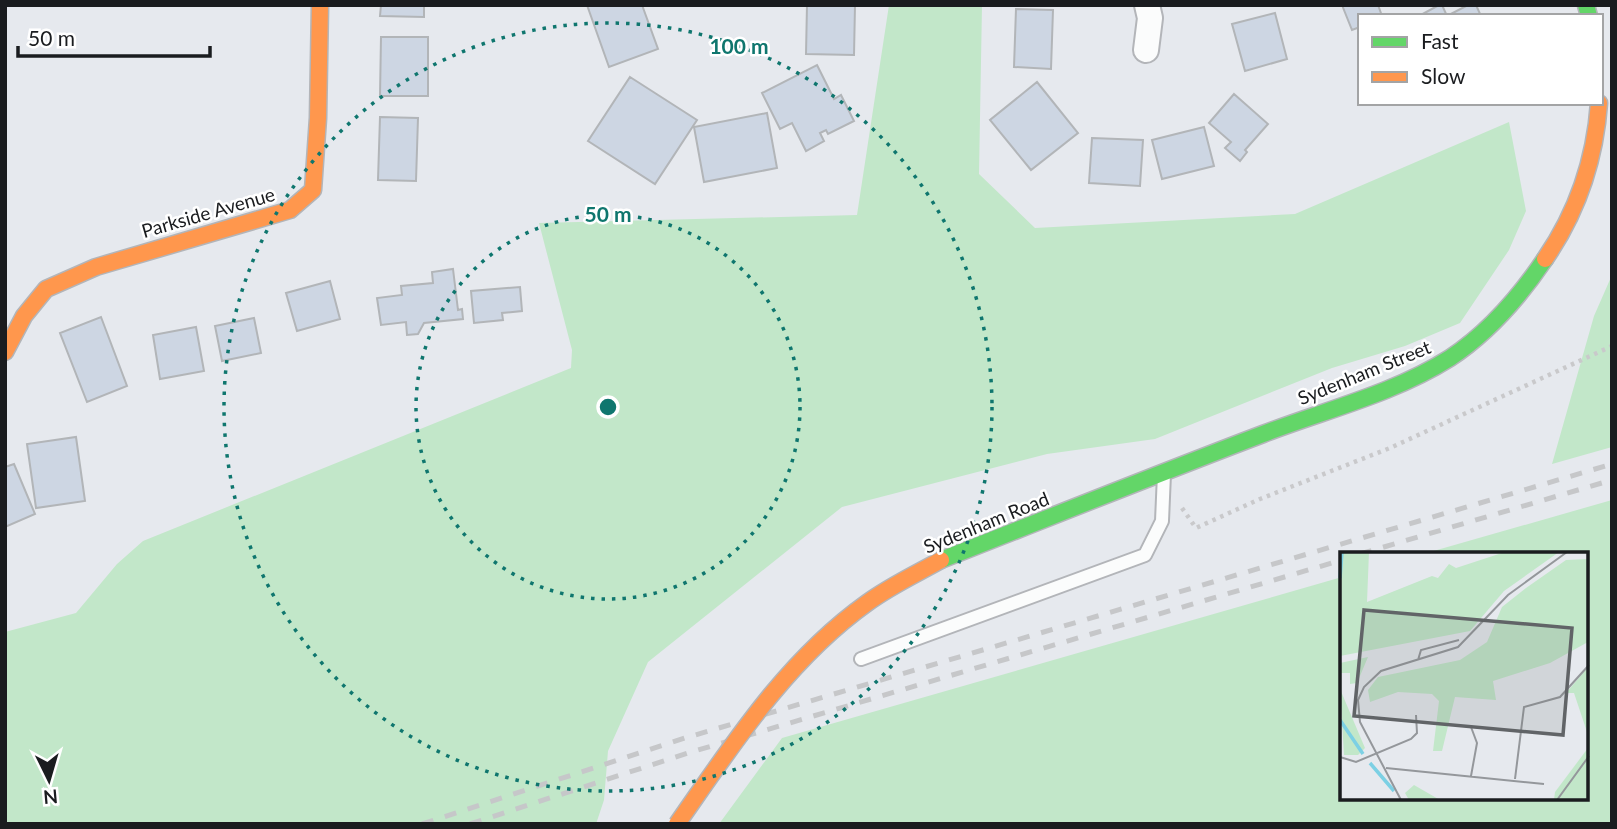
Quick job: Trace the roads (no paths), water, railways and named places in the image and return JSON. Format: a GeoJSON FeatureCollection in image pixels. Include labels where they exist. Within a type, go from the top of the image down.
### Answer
{"type":"FeatureCollection","features":[{"type":"Feature","properties":{"kind":"main road","name":"Parkside Avenue"},"geometry":{"type":"LineString","coordinates":[[5,352],[24,316],[46,289],[96,267],[290,210],[313,190],[318,118],[320,5]]}},
{"type":"Feature","properties":{"kind":"main road","name":"Sydenham Street"},"geometry":{"type":"LineString","coordinates":[[1164,474],[1387,389],[1440,365],[1473,342],[1520,296],[1561,236],[1584,185],[1599,129],[1599,105]]}},
{"type":"Feature","properties":{"kind":"main road","name":"Sydenham Road"},"geometry":{"type":"LineString","coordinates":[[677,824],[757,709],[809,652],[867,603],[941,560],[1164,474]]}},
{"type":"Feature","properties":{"kind":"street"},"geometry":{"type":"LineString","coordinates":[[1146,50],[1150,18],[1147,5]]}},
{"type":"Feature","properties":{"kind":"lane"},"geometry":{"type":"LineString","coordinates":[[861,659],[1145,555],[1163,521],[1164,474]]}},
{"type":"Feature","properties":{"kind":"railway"},"geometry":{"type":"LineString","coordinates":[[422,824],[685,738],[1612,464]]}},
{"type":"Feature","properties":{"kind":"railway"},"geometry":{"type":"LineString","coordinates":[[1367,552],[1612,480]]}},
{"type":"Feature","properties":{"kind":"railway"},"geometry":{"type":"LineString","coordinates":[[470,824],[688,753],[1340,561]]}}]}
